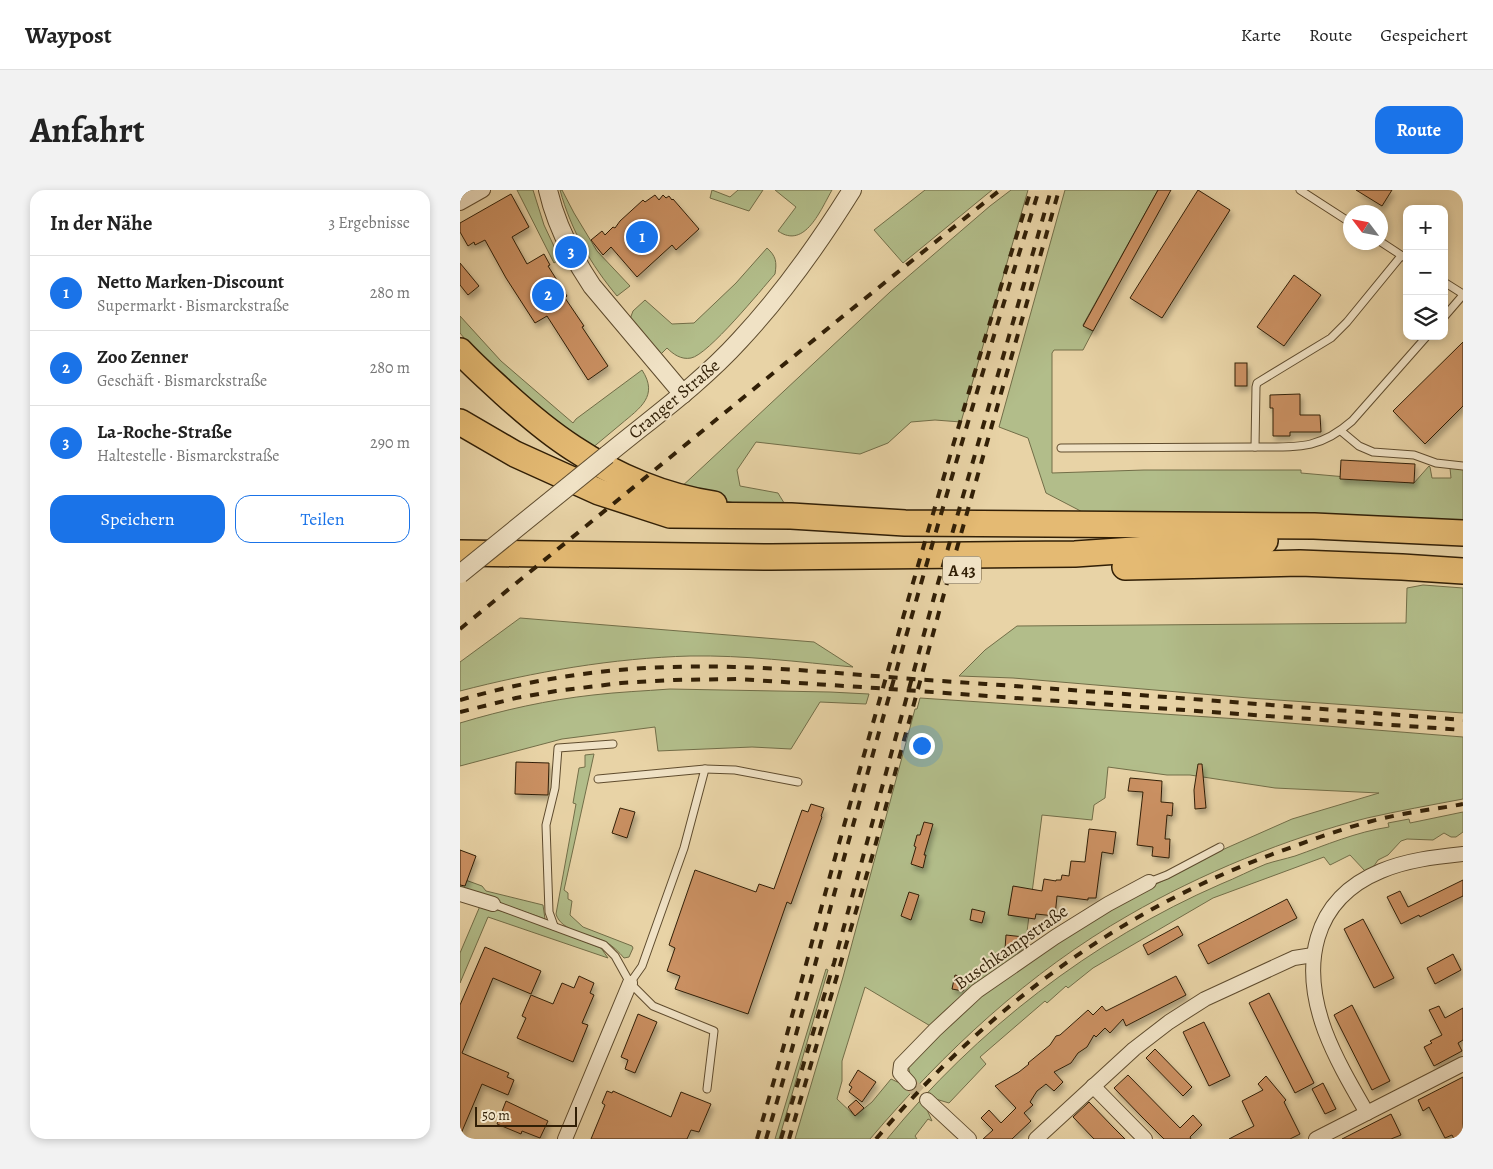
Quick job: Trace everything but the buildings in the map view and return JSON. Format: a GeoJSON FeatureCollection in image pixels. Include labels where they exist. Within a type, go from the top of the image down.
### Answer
{"type":"FeatureCollection","features":[{"type":"Feature","properties":{"kind":"highway"},"geometry":{"type":"LineString","coordinates":[[460,351],[536,421],[573,449],[614,472],[691,501],[791,516]]}},
{"type":"Feature","properties":{"kind":"highway"},"geometry":{"type":"LineString","coordinates":[[460,422],[515,454],[599,492],[670,515],[791,516],[905,523],[1262,531],[1314,526],[1463,533]]}},
{"type":"Feature","properties":{"kind":"highway","name":"A 43"},"geometry":{"type":"LineString","coordinates":[[460,553],[770,557],[1075,554],[1256,541],[1348,540],[1463,549]]}},
{"type":"Feature","properties":{"kind":"highway","name":"A 43"},"geometry":{"type":"LineString","coordinates":[[460,569],[670,567],[878,572],[1300,563],[1463,571]]}},
{"type":"Feature","properties":{"kind":"street"},"geometry":{"type":"LineString","coordinates":[[460,203],[483,190]]}},
{"type":"Feature","properties":{"kind":"street"},"geometry":{"type":"LineString","coordinates":[[548,190],[562,233],[580,268],[592,286],[683,394]]}},
{"type":"Feature","properties":{"kind":"street","name":"Cranger Straße"},"geometry":{"type":"LineString","coordinates":[[460,574],[683,394],[740,341],[806,261],[852,190]]}},
{"type":"Feature","properties":{"kind":"street"},"geometry":{"type":"LineString","coordinates":[[1367,1113],[1331,1045],[1316,998],[1313,979],[1313,955],[1320,931],[1327,916],[1341,897],[1368,876],[1401,864],[1463,854]]}},
{"type":"Feature","properties":{"kind":"street","name":"Buschkampstraße"},"geometry":{"type":"LineString","coordinates":[[909,1083],[900,1073],[901,1064],[977,991],[1055,937],[1108,904],[1149,882]]}},
{"type":"Feature","properties":{"kind":"street"},"geometry":{"type":"LineString","coordinates":[[460,894],[493,904]]}},
{"type":"Feature","properties":{"kind":"street"},"geometry":{"type":"LineString","coordinates":[[1036,1139],[1134,1049],[1169,1022],[1205,999],[1294,958],[1313,955]]}},
{"type":"Feature","properties":{"kind":"street"},"geometry":{"type":"LineString","coordinates":[[565,1139],[630,983]]}},
{"type":"Feature","properties":{"kind":"street"},"geometry":{"type":"LineString","coordinates":[[1316,1139],[1463,1064]]}},
{"type":"Feature","properties":{"kind":"street"},"geometry":{"type":"LineString","coordinates":[[1093,1086],[1145,1139]]}},
{"type":"Feature","properties":{"kind":"street"},"geometry":{"type":"LineString","coordinates":[[927,1100],[969,1139]]}},
{"type":"Feature","properties":{"kind":"lane"},"geometry":{"type":"LineString","coordinates":[[1300,190],[1343,218]]}},
{"type":"Feature","properties":{"kind":"lane"},"geometry":{"type":"LineString","coordinates":[[1388,247],[1403,256]]}},
{"type":"Feature","properties":{"kind":"lane"},"geometry":{"type":"LineString","coordinates":[[1255,447],[1257,383],[1331,338],[1403,258]]}},
{"type":"Feature","properties":{"kind":"lane"},"geometry":{"type":"LineString","coordinates":[[1448,285],[1463,295],[1448,312]]}},
{"type":"Feature","properties":{"kind":"lane"},"geometry":{"type":"LineString","coordinates":[[1061,448],[1302,447],[1316,443],[1341,431],[1352,421],[1423,340]]}},
{"type":"Feature","properties":{"kind":"lane"},"geometry":{"type":"LineString","coordinates":[[1341,431],[1359,446],[1373,452],[1414,455],[1436,463],[1463,466]]}},
{"type":"Feature","properties":{"kind":"lane"},"geometry":{"type":"LineString","coordinates":[[554,926],[549,912],[546,825],[555,788],[558,748],[613,744]]}},
{"type":"Feature","properties":{"kind":"lane"},"geometry":{"type":"LineString","coordinates":[[630,983],[642,966],[684,848],[705,769]]}},
{"type":"Feature","properties":{"kind":"lane"},"geometry":{"type":"LineString","coordinates":[[598,779],[705,769],[735,770],[798,782]]}},
{"type":"Feature","properties":{"kind":"lane"},"geometry":{"type":"LineString","coordinates":[[1149,882],[1167,875],[1220,847]]}},
{"type":"Feature","properties":{"kind":"lane"},"geometry":{"type":"LineString","coordinates":[[493,904],[604,945],[615,956],[630,983],[653,1006],[714,1031],[706,1088]]}},
{"type":"Feature","properties":{"kind":"green space"},"geometry":{"type":"Polygon","coordinates":[[[517,190],[533,190],[544,225],[560,259],[554,263],[517,190]]]}},
{"type":"Feature","properties":{"kind":"green space"},"geometry":{"type":"Polygon","coordinates":[[[560,190],[562,190],[597,251],[630,286],[617,296],[590,259],[576,233],[560,190]]]}},
{"type":"Feature","properties":{"kind":"green space"},"geometry":{"type":"Polygon","coordinates":[[[712,190],[730,197],[738,190],[763,190],[749,211],[710,198],[712,190]]]}},
{"type":"Feature","properties":{"kind":"green space"},"geometry":{"type":"Polygon","coordinates":[[[775,190],[832,190],[811,225],[796,235],[788,235],[778,231],[796,207],[775,190]]]}},
{"type":"Feature","properties":{"kind":"green space"},"geometry":{"type":"Polygon","coordinates":[[[925,190],[992,190],[903,263],[874,230],[925,190]]]}},
{"type":"Feature","properties":{"kind":"green space"},"geometry":{"type":"Polygon","coordinates":[[[1011,190],[1028,190],[961,422],[935,420],[911,422],[888,443],[860,454],[756,442],[737,470],[740,486],[778,493],[789,511],[739,504],[678,490],[890,292],[1011,190]]]}},
{"type":"Feature","properties":{"kind":"green space"},"geometry":{"type":"Polygon","coordinates":[[[1065,190],[1158,190],[1083,325],[1093,331],[1083,350],[1054,350],[1052,353],[1052,473],[1144,470],[1301,470],[1301,473],[1414,483],[1429,466],[1432,478],[1451,478],[1450,468],[1463,469],[1463,529],[1096,519],[1046,493],[1028,438],[999,427],[1065,190]]]}},
{"type":"Feature","properties":{"kind":"green space"},"geometry":{"type":"Polygon","coordinates":[[[767,248],[775,260],[775,274],[734,321],[699,354],[691,358],[684,358],[667,348],[661,354],[630,319],[633,311],[645,300],[672,324],[694,323],[736,283],[767,248]]]}},
{"type":"Feature","properties":{"kind":"green space"},"geometry":{"type":"Polygon","coordinates":[[[460,316],[501,361],[573,423],[642,370],[649,387],[645,401],[635,412],[591,449],[558,427],[469,344],[460,333],[460,316]]]}},
{"type":"Feature","properties":{"kind":"green space"},"geometry":{"type":"Polygon","coordinates":[[[1423,585],[1463,588],[1463,713],[1249,698],[1013,678],[959,676],[985,650],[1017,626],[1406,623],[1407,588],[1423,585]]]}},
{"type":"Feature","properties":{"kind":"green space"},"geometry":{"type":"Polygon","coordinates":[[[520,618],[814,642],[853,667],[772,659],[690,656],[661,657],[574,667],[460,691],[460,662],[520,618]]]}},
{"type":"Feature","properties":{"kind":"green space"},"geometry":{"type":"Polygon","coordinates":[[[670,689],[869,694],[866,704],[820,702],[791,749],[752,747],[658,751],[655,727],[562,739],[460,766],[460,723],[509,710],[559,700],[602,694],[670,689]]]}},
{"type":"Feature","properties":{"kind":"green space"},"geometry":{"type":"Polygon","coordinates":[[[920,698],[1239,719],[1463,737],[1463,799],[1403,810],[1337,826],[1275,847],[1185,885],[1092,937],[1023,988],[958,1045],[870,1139],[795,1139],[843,977],[915,709],[917,709],[920,698]],[[1108,767],[1105,798],[1094,805],[1092,820],[1042,815],[1024,955],[932,1027],[865,987],[842,1061],[842,1081],[837,1099],[855,1116],[872,1102],[891,1079],[906,1086],[911,1080],[908,1064],[980,994],[1123,899],[1169,878],[1222,850],[1292,819],[1379,793],[1275,788],[1190,775],[1167,775],[1108,767]]]}},
{"type":"Feature","properties":{"kind":"green space"},"geometry":{"type":"Polygon","coordinates":[[[594,754],[564,890],[568,893],[568,899],[572,901],[570,915],[583,927],[632,946],[629,957],[624,958],[606,942],[570,929],[559,920],[556,914],[576,804],[573,803],[579,768],[585,767],[585,755],[594,754]]]}},
{"type":"Feature","properties":{"kind":"green space"},"geometry":{"type":"Polygon","coordinates":[[[1463,812],[1463,832],[1456,837],[1451,837],[1444,833],[1433,840],[1407,839],[1401,841],[1388,855],[1378,860],[1374,866],[1365,871],[1350,855],[1330,865],[1324,857],[1213,898],[1093,968],[1068,988],[1066,986],[1047,1003],[1045,1001],[980,1057],[986,1064],[949,1103],[929,1097],[924,1103],[932,1121],[928,1119],[915,1136],[917,1139],[887,1139],[921,1099],[958,1061],[997,1026],[1039,992],[1127,932],[1173,907],[1266,864],[1295,856],[1353,835],[1389,827],[1388,823],[1409,819],[1410,823],[1463,812]]]}},
{"type":"Feature","properties":{"kind":"green space"},"geometry":{"type":"Polygon","coordinates":[[[460,878],[482,886],[486,891],[543,905],[545,919],[460,889],[460,878]]]}},
{"type":"Feature","properties":{"kind":"green space"},"geometry":{"type":"Polygon","coordinates":[[[480,906],[524,918],[601,948],[608,958],[488,917],[460,983],[460,953],[480,906]]]}},
{"type":"Feature","properties":{"kind":"green space"},"geometry":{"type":"Polygon","coordinates":[[[826,969],[828,970],[779,1139],[775,1139],[826,969]]]}},
{"type":"Feature","properties":{"kind":"tunnel"},"geometry":{"type":"LineString","coordinates":[[909,1083],[927,1100]]}},
{"type":"Feature","properties":{"kind":"railway"},"geometry":{"type":"LineString","coordinates":[[460,629],[1000,190]]}},
{"type":"Feature","properties":{"kind":"railway"},"geometry":{"type":"LineString","coordinates":[[757,1139],[908,600],[980,354],[1031,190]]}},
{"type":"Feature","properties":{"kind":"railway"},"geometry":{"type":"LineString","coordinates":[[766,1139],[940,518],[1039,190]]}},
{"type":"Feature","properties":{"kind":"railway"},"geometry":{"type":"LineString","coordinates":[[781,1139],[834,963],[936,590],[1051,190]]}},
{"type":"Feature","properties":{"kind":"railway"},"geometry":{"type":"LineString","coordinates":[[789,1139],[874,850],[945,590],[1059,190]]}},
{"type":"Feature","properties":{"kind":"railway"},"geometry":{"type":"LineString","coordinates":[[460,700],[538,681],[590,673],[643,668],[702,666],[831,672],[1463,720]]}},
{"type":"Feature","properties":{"kind":"railway"},"geometry":{"type":"LineString","coordinates":[[460,712],[516,698],[621,683],[737,679],[1463,730]]}},
{"type":"Feature","properties":{"kind":"railway"},"geometry":{"type":"LineString","coordinates":[[876,1139],[920,1090],[966,1044],[1014,1002],[1065,964],[1119,929],[1175,897],[1233,870],[1308,841],[1348,828],[1375,820],[1463,804]]}},
{"type":"Feature","properties":{"kind":"place","name":"Netto Marken-Discount"},"geometry":{"type":"Point","coordinates":[642,237]}},
{"type":"Feature","properties":{"kind":"place","name":"La-Roche-Straße"},"geometry":{"type":"Point","coordinates":[571,252]}},
{"type":"Feature","properties":{"kind":"place","name":"Zoo Zenner"},"geometry":{"type":"Point","coordinates":[548,295]}}]}
